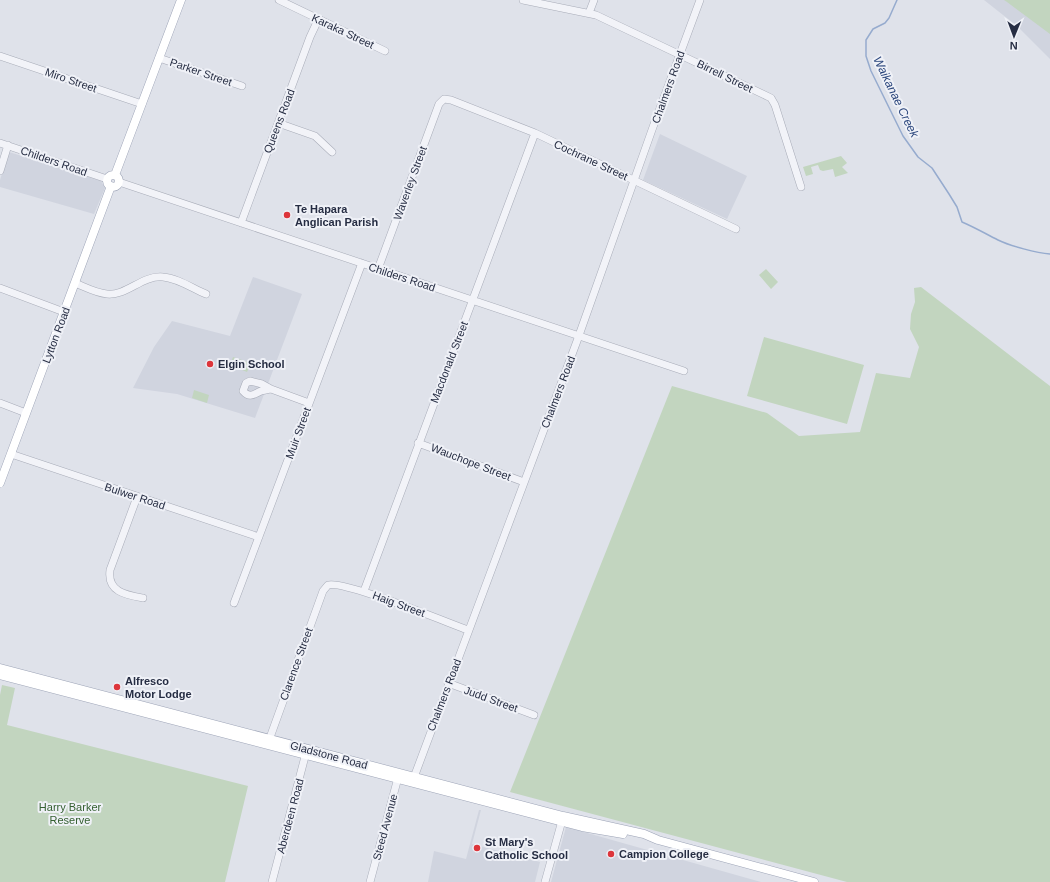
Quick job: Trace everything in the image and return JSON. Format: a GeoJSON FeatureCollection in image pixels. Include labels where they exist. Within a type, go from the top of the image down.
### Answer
{"type":"FeatureCollection","features":[{"type":"Feature","properties":{"kind":"main road"},"geometry":{"type":"LineString","coordinates":[[109,183],[110,175],[117,179],[142,104],[181,0]]}},
{"type":"Feature","properties":{"kind":"main road","name":"Lytton Road"},"geometry":{"type":"LineString","coordinates":[[0,483],[75,283],[109,183]]}},
{"type":"Feature","properties":{"kind":"main road","name":"Gladstone Road"},"geometry":{"type":"LineString","coordinates":[[0,668],[268,742],[563,819],[582,827],[643,839],[658,840],[814,882]]}},
{"type":"Feature","properties":{"kind":"main road","name":"Gladstone Road"},"geometry":{"type":"LineString","coordinates":[[0,675],[268,742]]}},
{"type":"Feature","properties":{"kind":"street","name":"Karaka Street"},"geometry":{"type":"LineString","coordinates":[[278,0],[385,50]]}},
{"type":"Feature","properties":{"kind":"street","name":"Birrell Street"},"geometry":{"type":"LineString","coordinates":[[523,0],[589,13],[603,18],[774,101],[801,187]]}},
{"type":"Feature","properties":{"kind":"street"},"geometry":{"type":"LineString","coordinates":[[589,13],[594,0]]}},
{"type":"Feature","properties":{"kind":"street","name":"Chalmers Road"},"geometry":{"type":"LineString","coordinates":[[413,780],[579,335],[700,0]]}},
{"type":"Feature","properties":{"kind":"street","name":"Queens Road"},"geometry":{"type":"LineString","coordinates":[[241,223],[310,37],[318,20]]}},
{"type":"Feature","properties":{"kind":"street","name":"Miro Street"},"geometry":{"type":"LineString","coordinates":[[0,56],[142,104]]}},
{"type":"Feature","properties":{"kind":"street","name":"Parker Street"},"geometry":{"type":"LineString","coordinates":[[159,58],[242,86]]}},
{"type":"Feature","properties":{"kind":"street","name":"Cochrane Street"},"geometry":{"type":"LineString","coordinates":[[444,99],[451,100],[535,133],[736,229]]}},
{"type":"Feature","properties":{"kind":"street","name":"Waverley Street"},"geometry":{"type":"LineString","coordinates":[[378,269],[439,104],[444,99]]}},
{"type":"Feature","properties":{"kind":"street"},"geometry":{"type":"LineString","coordinates":[[278,123],[315,136],[332,152]]}},
{"type":"Feature","properties":{"kind":"street","name":"Macdonald Street"},"geometry":{"type":"LineString","coordinates":[[364,591],[535,133]]}},
{"type":"Feature","properties":{"kind":"street","name":"Childers Road"},"geometry":{"type":"LineString","coordinates":[[0,143],[109,183]]}},
{"type":"Feature","properties":{"kind":"street"},"geometry":{"type":"LineString","coordinates":[[0,171],[8,145]]}},
{"type":"Feature","properties":{"kind":"street","name":"Childers Road"},"geometry":{"type":"LineString","coordinates":[[117,179],[241,223],[684,371]]}},
{"type":"Feature","properties":{"kind":"street","name":"Muir Street"},"geometry":{"type":"LineString","coordinates":[[234,603],[362,263]]}},
{"type":"Feature","properties":{"kind":"street"},"geometry":{"type":"LineString","coordinates":[[75,283],[101,293],[112,294],[121,292],[149,278],[163,277],[206,294]]}},
{"type":"Feature","properties":{"kind":"street"},"geometry":{"type":"LineString","coordinates":[[0,288],[64,312]]}},
{"type":"Feature","properties":{"kind":"street"},"geometry":{"type":"LineString","coordinates":[[271,389],[309,403]]}},
{"type":"Feature","properties":{"kind":"street"},"geometry":{"type":"LineString","coordinates":[[0,403],[26,413]]}},
{"type":"Feature","properties":{"kind":"street","name":"Wauchope Street"},"geometry":{"type":"LineString","coordinates":[[418,443],[524,482]]}},
{"type":"Feature","properties":{"kind":"street","name":"Bulwer Road"},"geometry":{"type":"LineString","coordinates":[[11,454],[259,537]]}},
{"type":"Feature","properties":{"kind":"street"},"geometry":{"type":"LineString","coordinates":[[137,497],[109,576],[112,587],[132,596],[143,598]]}},
{"type":"Feature","properties":{"kind":"street","name":"Haig Street"},"geometry":{"type":"LineString","coordinates":[[328,585],[334,584],[364,591],[468,630]]}},
{"type":"Feature","properties":{"kind":"street","name":"Clarence Street"},"geometry":{"type":"LineString","coordinates":[[268,742],[324,591],[328,585]]}},
{"type":"Feature","properties":{"kind":"street","name":"Judd Street"},"geometry":{"type":"LineString","coordinates":[[448,683],[534,715]]}},
{"type":"Feature","properties":{"kind":"street","name":"Aberdeen Road"},"geometry":{"type":"LineString","coordinates":[[272,882],[306,752]]}},
{"type":"Feature","properties":{"kind":"street","name":"Steed Avenue"},"geometry":{"type":"LineString","coordinates":[[370,882],[398,776]]}},
{"type":"Feature","properties":{"kind":"street"},"geometry":{"type":"LineString","coordinates":[[545,882],[563,819]]}},
{"type":"Feature","properties":{"kind":"shaded area"},"geometry":{"type":"Polygon","coordinates":[[[984,0],[1050,0],[1050,59],[1017,26],[984,0]]]}},
{"type":"Feature","properties":{"kind":"shaded area"},"geometry":{"type":"Polygon","coordinates":[[[660,134],[747,176],[727,219],[643,180],[660,134]]]}},
{"type":"Feature","properties":{"kind":"shaded area"},"geometry":{"type":"Polygon","coordinates":[[[9,152],[101,181],[105,188],[94,214],[0,187],[0,180],[9,152]]]}},
{"type":"Feature","properties":{"kind":"shaded area","name":"Elgin School"},"geometry":{"type":"Polygon","coordinates":[[[253,277],[302,294],[255,418],[177,394],[133,388],[154,347],[172,321],[230,336],[253,277]]]}},
{"type":"Feature","properties":{"kind":"shaded area","name":"St Mary's Catholic School"},"geometry":{"type":"Polygon","coordinates":[[[479,810],[481,810],[472,844],[540,862],[535,882],[428,882],[434,851],[466,859],[479,810]]]}},
{"type":"Feature","properties":{"kind":"shaded area","name":"Campion College"},"geometry":{"type":"Polygon","coordinates":[[[566,827],[761,882],[551,882],[566,827]]]}},
{"type":"Feature","properties":{"kind":"green space"},"geometry":{"type":"Polygon","coordinates":[[[1004,0],[1050,0],[1050,34],[1007,2],[1004,0]]]}},
{"type":"Feature","properties":{"kind":"green space"},"geometry":{"type":"Polygon","coordinates":[[[841,156],[847,163],[842,167],[848,173],[835,177],[833,169],[823,171],[820,170],[818,165],[811,167],[813,174],[806,176],[803,167],[841,156]]]}},
{"type":"Feature","properties":{"kind":"green space"},"geometry":{"type":"Polygon","coordinates":[[[766,269],[778,282],[771,289],[759,275],[766,269]]]}},
{"type":"Feature","properties":{"kind":"green space"},"geometry":{"type":"Polygon","coordinates":[[[921,287],[1050,386],[1050,882],[847,882],[510,792],[672,386],[767,413],[799,436],[860,432],[876,373],[910,378],[919,347],[910,329],[911,314],[915,302],[914,288],[921,287]]]}},
{"type":"Feature","properties":{"kind":"green space"},"geometry":{"type":"Polygon","coordinates":[[[764,337],[864,365],[847,424],[747,396],[764,337]]]}},
{"type":"Feature","properties":{"kind":"green space"},"geometry":{"type":"Polygon","coordinates":[[[233,357],[251,363],[247,372],[230,365],[233,357]]]}},
{"type":"Feature","properties":{"kind":"green space"},"geometry":{"type":"Polygon","coordinates":[[[194,390],[209,395],[207,403],[192,398],[194,390]]]}},
{"type":"Feature","properties":{"kind":"green space","name":"Harry Barker Reserve"},"geometry":{"type":"Polygon","coordinates":[[[2,685],[15,688],[7,725],[248,786],[225,882],[0,882],[0,695],[2,685]]]}},
{"type":"Feature","properties":{"kind":"waterway","name":"Waikanae Creek"},"geometry":{"type":"LineString","coordinates":[[897,0],[889,18],[885,23],[873,29],[866,40],[866,56],[871,71],[903,136],[918,157],[932,168],[957,207],[962,222],[1009,245],[1050,254]]}},
{"type":"Feature","properties":{"kind":"place","name":"Te Hapara Anglican Parish"},"geometry":{"type":"Point","coordinates":[287,215]}},
{"type":"Feature","properties":{"kind":"place","name":"Elgin School"},"geometry":{"type":"Point","coordinates":[210,364]}},
{"type":"Feature","properties":{"kind":"place","name":"Alfresco Motor Lodge"},"geometry":{"type":"Point","coordinates":[117,687]}},
{"type":"Feature","properties":{"kind":"place","name":"St Mary's Catholic School"},"geometry":{"type":"Point","coordinates":[477,848]}},
{"type":"Feature","properties":{"kind":"place","name":"Campion College"},"geometry":{"type":"Point","coordinates":[611,854]}}]}
